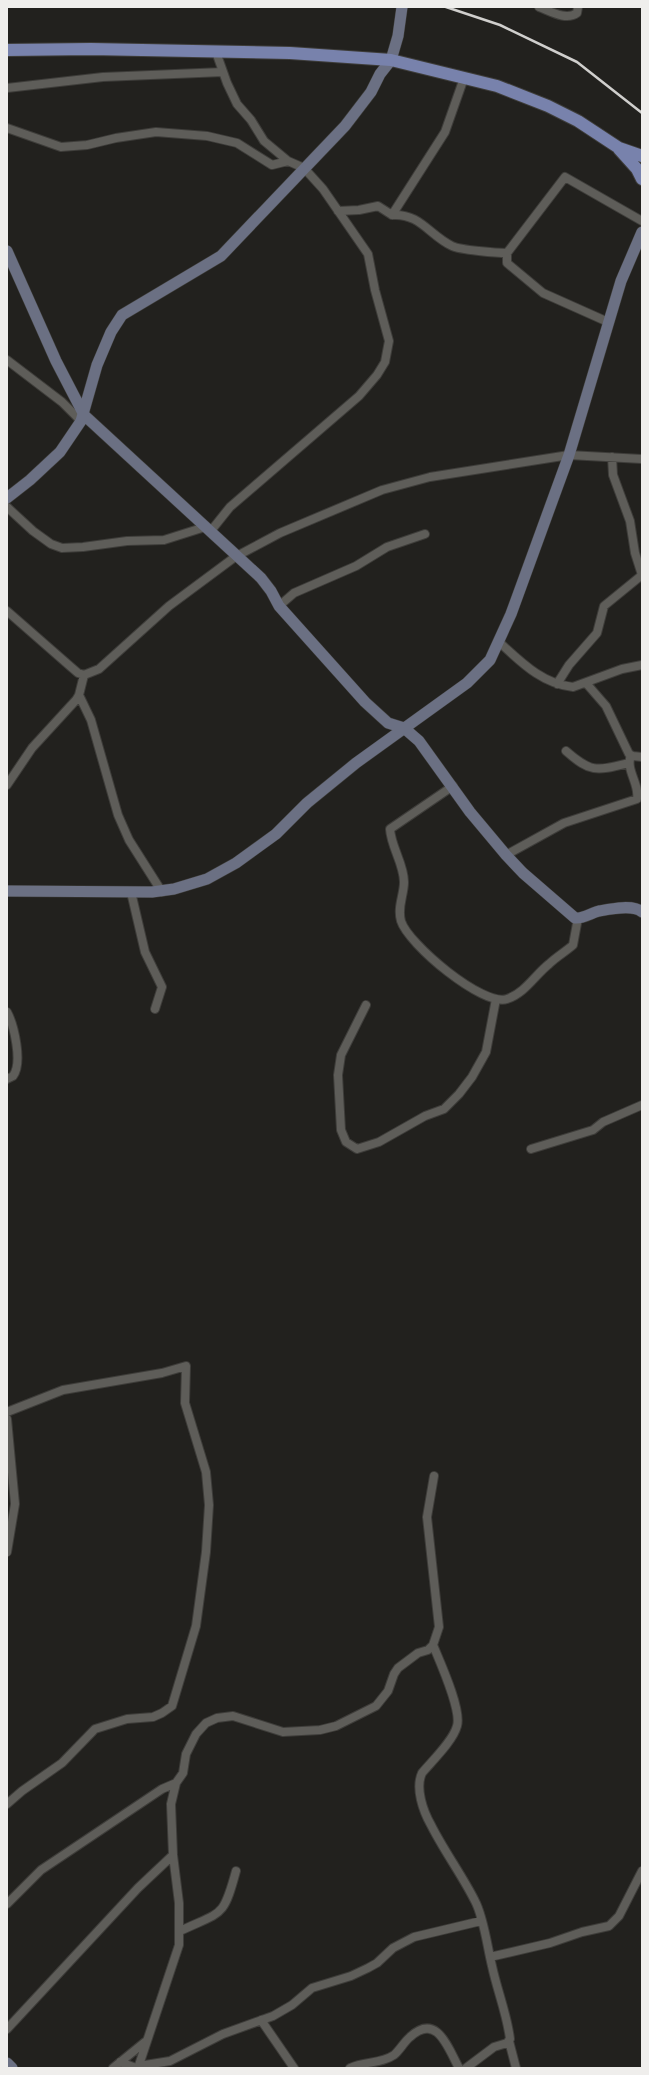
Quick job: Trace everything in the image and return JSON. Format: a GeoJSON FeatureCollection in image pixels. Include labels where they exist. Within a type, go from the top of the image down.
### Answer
{"type":"FeatureCollection","features":[{"type":"Feature","properties":{"kind":"main road"},"geometry":{"type":"LineString","coordinates":[[7,50],[91,49],[290,53],[391,60],[497,86],[548,106],[578,121],[619,148],[642,156]]}},
{"type":"Feature","properties":{"kind":"main road"},"geometry":{"type":"LineString","coordinates":[[619,148],[637,169],[642,179]]}},
{"type":"Feature","properties":{"kind":"street"},"geometry":{"type":"LineString","coordinates":[[7,498],[30,480],[60,452],[82,418],[97,365],[111,332],[122,315],[220,256],[345,126],[391,60],[398,36],[402,7]]}},
{"type":"Feature","properties":{"kind":"street"},"geometry":{"type":"LineString","coordinates":[[539,7],[563,16],[570,16],[577,13],[578,7]]}},
{"type":"Feature","properties":{"kind":"street"},"geometry":{"type":"LineString","coordinates":[[7,507],[33,531],[51,544],[62,548],[83,547],[127,540],[164,540],[207,529],[230,507],[359,396],[386,362],[389,341],[375,290],[368,254],[322,188],[304,168],[288,161],[264,141],[251,120],[237,104],[216,52]]}},
{"type":"Feature","properties":{"kind":"street"},"geometry":{"type":"LineString","coordinates":[[7,88],[103,77],[223,72]]}},
{"type":"Feature","properties":{"kind":"street"},"geometry":{"type":"LineString","coordinates":[[392,215],[446,132],[464,78]]}},
{"type":"Feature","properties":{"kind":"street"},"geometry":{"type":"LineString","coordinates":[[7,128],[61,147],[87,145],[116,138],[156,132],[207,136],[237,143],[272,165],[288,161]]}},
{"type":"Feature","properties":{"kind":"street"},"geometry":{"type":"LineString","coordinates":[[608,322],[543,293],[508,263],[508,253],[565,177],[642,221]]}},
{"type":"Feature","properties":{"kind":"street"},"geometry":{"type":"LineString","coordinates":[[338,211],[359,210],[378,206],[392,215],[404,214],[421,223],[453,247],[494,253],[508,253]]}},
{"type":"Feature","properties":{"kind":"street"},"geometry":{"type":"LineString","coordinates":[[7,891],[162,892],[207,879],[236,863],[276,834],[307,803],[356,763],[471,679],[490,660],[499,642],[569,455],[621,281],[642,232]]}},
{"type":"Feature","properties":{"kind":"street"},"geometry":{"type":"LineString","coordinates":[[7,251],[82,418]]}},
{"type":"Feature","properties":{"kind":"street"},"geometry":{"type":"LineString","coordinates":[[7,360],[82,418],[207,529],[235,557],[261,578],[271,591],[279,606],[365,702],[388,723],[404,728],[419,741],[453,786],[470,812],[506,855],[523,873],[578,918]]}},
{"type":"Feature","properties":{"kind":"street"},"geometry":{"type":"LineString","coordinates":[[7,611],[78,673],[84,675],[99,669],[169,606],[235,557],[280,533],[382,490],[430,477],[569,455],[642,459]]}},
{"type":"Feature","properties":{"kind":"street"},"geometry":{"type":"LineString","coordinates":[[557,684],[569,666],[597,633],[604,606],[642,575],[635,553],[630,521],[613,475],[612,457]]}},
{"type":"Feature","properties":{"kind":"street"},"geometry":{"type":"LineString","coordinates":[[279,606],[294,593],[356,566],[386,547],[425,534]]}},
{"type":"Feature","properties":{"kind":"street"},"geometry":{"type":"LineString","coordinates":[[499,642],[536,674],[557,684],[573,687],[622,669],[642,665]]}},
{"type":"Feature","properties":{"kind":"street"},"geometry":{"type":"LineString","coordinates":[[7,785],[32,748],[80,695],[84,675]]}},
{"type":"Feature","properties":{"kind":"street"},"geometry":{"type":"LineString","coordinates":[[506,855],[564,823],[635,800],[640,800],[630,759],[606,706],[586,683]]}},
{"type":"Feature","properties":{"kind":"street"},"geometry":{"type":"LineString","coordinates":[[80,695],[91,720],[118,815],[128,840],[162,892]]}},
{"type":"Feature","properties":{"kind":"street"},"geometry":{"type":"LineString","coordinates":[[566,751],[582,764],[595,769],[642,757]]}},
{"type":"Feature","properties":{"kind":"street"},"geometry":{"type":"LineString","coordinates":[[453,786],[390,829],[404,880],[400,901],[401,921],[408,932],[435,961],[460,980],[496,999],[507,999],[522,991],[548,964],[573,945],[578,918]]}},
{"type":"Feature","properties":{"kind":"street"},"geometry":{"type":"LineString","coordinates":[[131,892],[145,952],[162,987],[155,1009]]}},
{"type":"Feature","properties":{"kind":"street"},"geometry":{"type":"LineString","coordinates":[[578,918],[600,911],[641,908]]}},
{"type":"Feature","properties":{"kind":"street"},"geometry":{"type":"LineString","coordinates":[[366,1005],[341,1055],[338,1075],[341,1130],[346,1142],[357,1148],[379,1142],[425,1116],[444,1109],[459,1094],[472,1077],[486,1052],[496,999]]}},
{"type":"Feature","properties":{"kind":"street"},"geometry":{"type":"LineString","coordinates":[[7,1012],[15,1035],[17,1066],[13,1076],[7,1079]]}},
{"type":"Feature","properties":{"kind":"street"},"geometry":{"type":"LineString","coordinates":[[531,1149],[593,1130],[603,1122],[642,1105]]}},
{"type":"Feature","properties":{"kind":"street"},"geometry":{"type":"LineString","coordinates":[[7,1412],[63,1390],[162,1373],[186,1366],[185,1403],[206,1472],[210,1505],[206,1552],[196,1626],[172,1706],[162,1713],[153,1716],[127,1719],[96,1729],[62,1763],[22,1791],[7,1804]]}},
{"type":"Feature","properties":{"kind":"street"},"geometry":{"type":"LineString","coordinates":[[7,1419],[15,1504],[7,1552]]}},
{"type":"Feature","properties":{"kind":"street"},"geometry":{"type":"LineString","coordinates":[[138,2067],[179,1945],[179,1903],[173,1854],[171,1804],[176,1783],[183,1773],[186,1754],[196,1734],[206,1723],[217,1718],[233,1716],[283,1732],[328,1728],[376,1706],[388,1691],[394,1674],[398,1668],[413,1656],[428,1650],[433,1645],[440,1627],[426,1517],[434,1476]]}},
{"type":"Feature","properties":{"kind":"street"},"geometry":{"type":"LineString","coordinates":[[433,1645],[459,1717],[457,1728],[422,1773],[420,1779],[420,1793],[428,1821],[476,1902],[504,2007],[509,2041],[516,2068]]}},
{"type":"Feature","properties":{"kind":"street"},"geometry":{"type":"LineString","coordinates":[[7,1904],[41,1870],[162,1789],[176,1783]]}},
{"type":"Feature","properties":{"kind":"street"},"geometry":{"type":"LineString","coordinates":[[7,2029],[138,1888],[173,1854]]}},
{"type":"Feature","properties":{"kind":"street"},"geometry":{"type":"LineString","coordinates":[[180,1931],[222,1911],[226,1904],[236,1871]]}},
{"type":"Feature","properties":{"kind":"street"},"geometry":{"type":"LineString","coordinates":[[490,1956],[550,1943],[582,1932],[609,1926],[619,1916],[642,1871]]}},
{"type":"Feature","properties":{"kind":"street"},"geometry":{"type":"LineString","coordinates":[[120,2062],[138,2067],[170,2061],[224,2034],[286,2009],[312,1988],[351,1976],[368,1968],[377,1963],[393,1948],[414,1937],[481,1921]]}},
{"type":"Feature","properties":{"kind":"street"},"geometry":{"type":"LineString","coordinates":[[179,1945],[193,1924]]}},
{"type":"Feature","properties":{"kind":"street"},"geometry":{"type":"LineString","coordinates":[[261,2020],[294,2068]]}},
{"type":"Feature","properties":{"kind":"street"},"geometry":{"type":"LineString","coordinates":[[351,2068],[367,2061],[388,2058],[394,2054],[414,2033],[429,2028],[440,2034],[459,2068]]}},
{"type":"Feature","properties":{"kind":"street"},"geometry":{"type":"LineString","coordinates":[[466,2068],[494,2047],[509,2041]]}},
{"type":"Feature","properties":{"kind":"street"},"geometry":{"type":"LineString","coordinates":[[113,2068],[146,2042]]}},
{"type":"Feature","properties":{"kind":"street"},"geometry":{"type":"LineString","coordinates":[[7,2063],[12,2068]]}},
{"type":"Feature","properties":{"kind":"railway"},"geometry":{"type":"LineString","coordinates":[[446,7],[500,25],[577,62],[642,113]]}}]}
